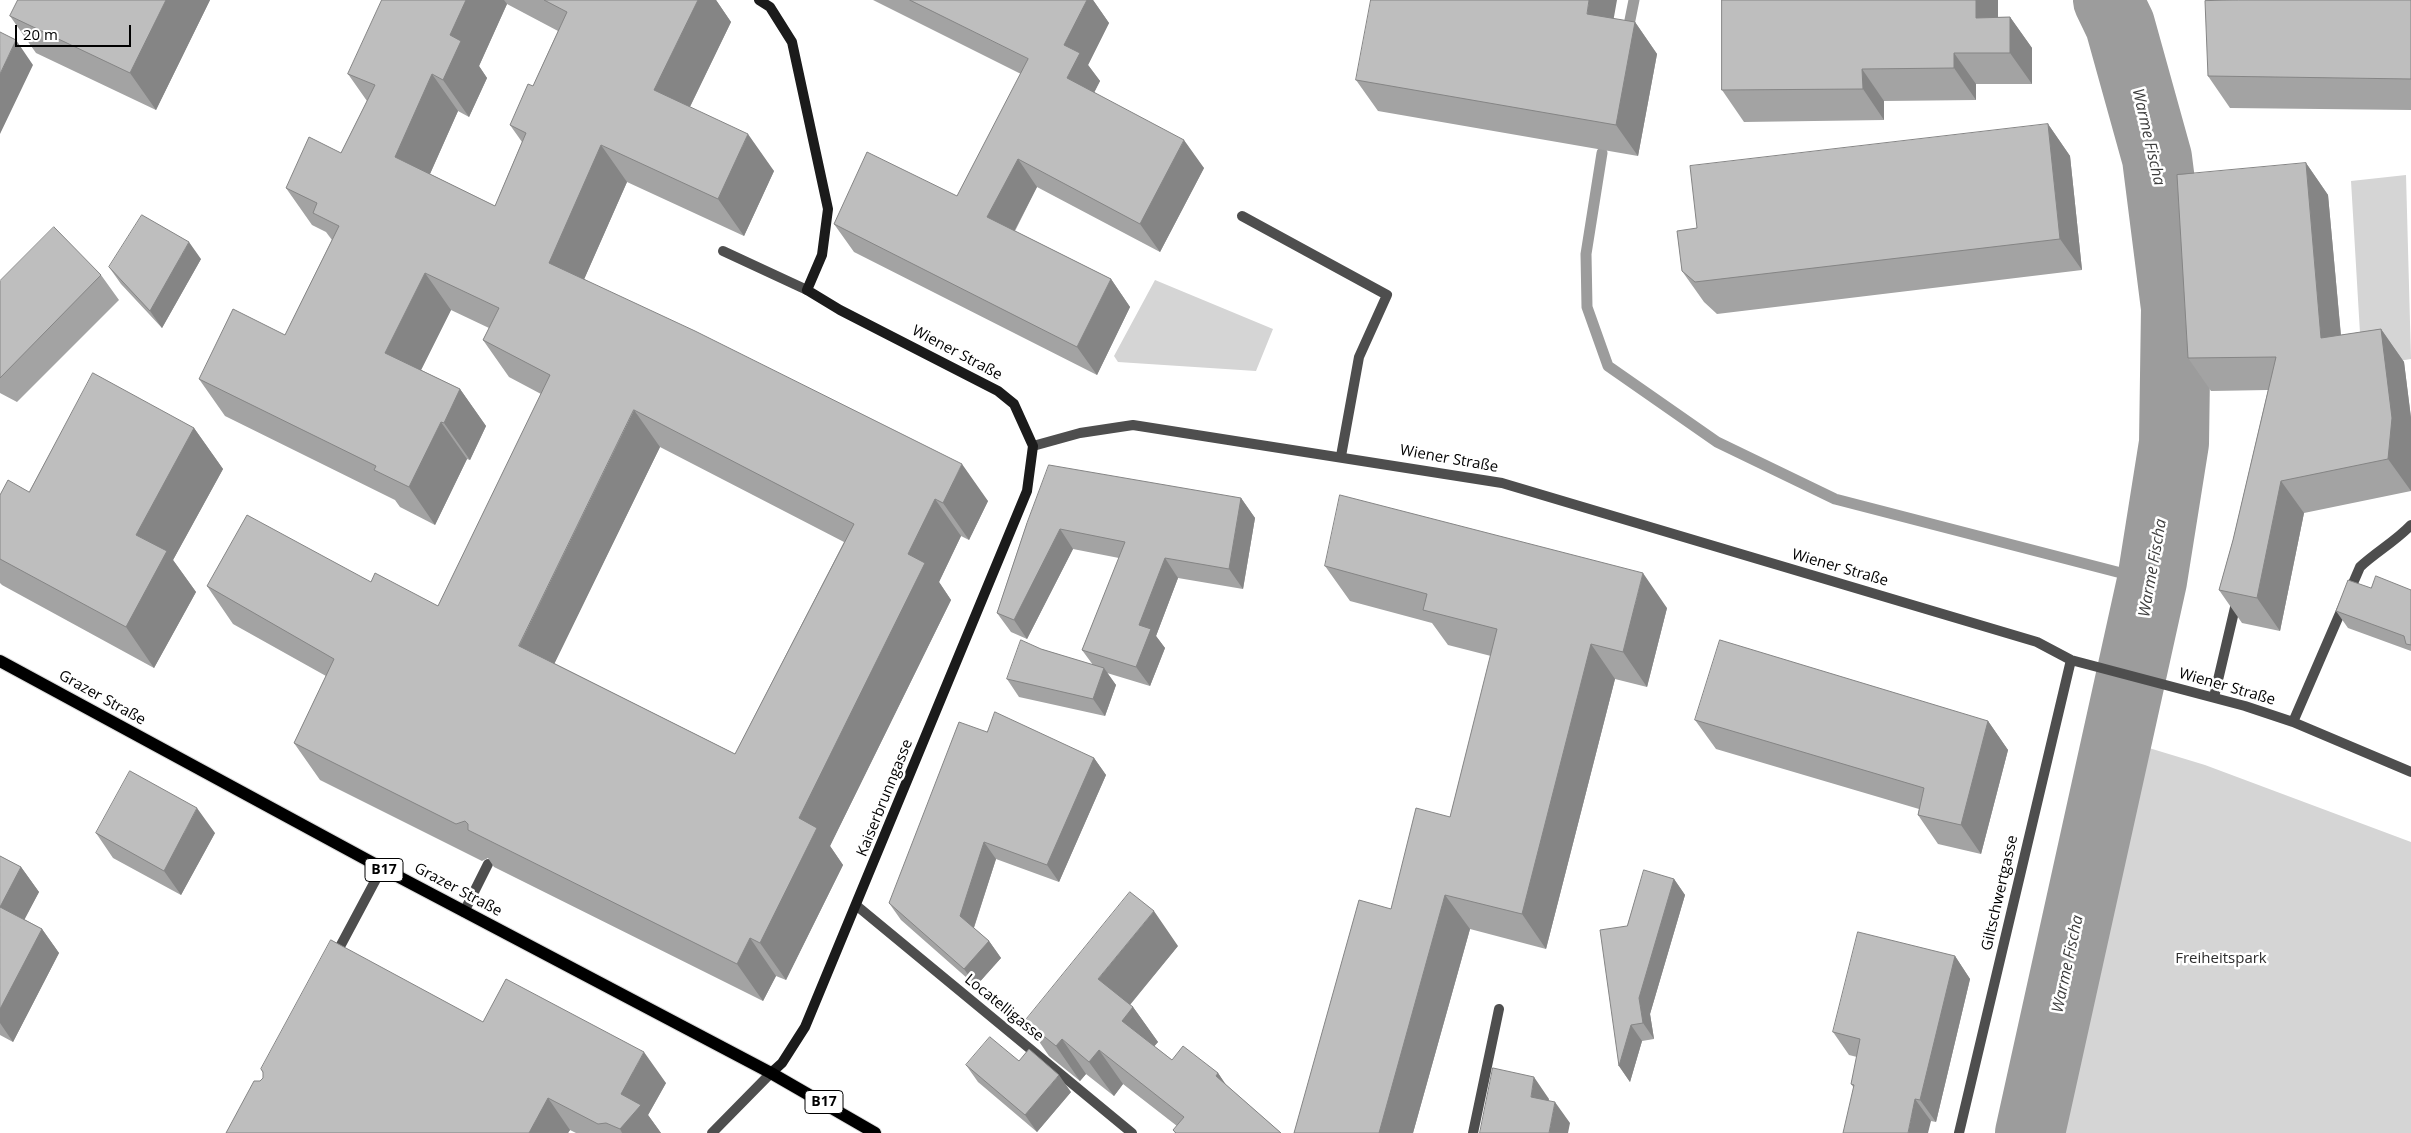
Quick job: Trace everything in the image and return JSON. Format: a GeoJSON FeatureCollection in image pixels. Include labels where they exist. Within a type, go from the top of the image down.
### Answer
{"type":"FeatureCollection","features":[{"type":"Feature","properties":{"kind":"main road","name":"Grazer Straße"},"geometry":{"type":"LineString","coordinates":[[0,661],[464,912],[772,1073],[875,1133]]}},
{"type":"Feature","properties":{"kind":"street"},"geometry":{"type":"LineString","coordinates":[[723,250],[807,290],[822,255],[828,209],[792,42],[770,8],[759,0]]}},
{"type":"Feature","properties":{"kind":"street"},"geometry":{"type":"LineString","coordinates":[[1242,216],[1387,295],[1359,357],[1341,456]]}},
{"type":"Feature","properties":{"kind":"street","name":"Wiener Straße"},"geometry":{"type":"LineString","coordinates":[[807,290],[840,310],[998,391],[1014,404],[1033,446],[1080,433],[1133,425],[1341,456],[1502,483],[2037,642],[2071,660],[2214,697],[2293,722],[2411,772]]}},
{"type":"Feature","properties":{"kind":"street","name":"Kaiserbrunngasse"},"geometry":{"type":"LineString","coordinates":[[712,1133],[782,1063],[805,1027],[857,906],[1027,491],[1033,446]]}},
{"type":"Feature","properties":{"kind":"street"},"geometry":{"type":"LineString","coordinates":[[2293,722],[2360,567],[2411,525]]}},
{"type":"Feature","properties":{"kind":"street"},"geometry":{"type":"LineString","coordinates":[[2214,697],[2240,586]]}},
{"type":"Feature","properties":{"kind":"street","name":"Giltschwertgasse"},"geometry":{"type":"LineString","coordinates":[[1958,1133],[2071,660]]}},
{"type":"Feature","properties":{"kind":"street"},"geometry":{"type":"LineString","coordinates":[[464,912],[488,864]]}},
{"type":"Feature","properties":{"kind":"street"},"geometry":{"type":"LineString","coordinates":[[330,966],[382,868]]}},
{"type":"Feature","properties":{"kind":"street","name":"Locatelligasse"},"geometry":{"type":"LineString","coordinates":[[857,906],[1132,1133]]}},
{"type":"Feature","properties":{"kind":"street"},"geometry":{"type":"LineString","coordinates":[[1473,1133],[1499,1010]]}},
{"type":"Feature","properties":{"kind":"green space"},"geometry":{"type":"Polygon","coordinates":[[[2406,175],[2411,359],[2362,367],[2351,181],[2406,175]]]}},
{"type":"Feature","properties":{"kind":"green space"},"geometry":{"type":"Polygon","coordinates":[[[1155,280],[1273,329],[1256,371],[1118,362],[1114,356],[1155,280]]]}},
{"type":"Feature","properties":{"kind":"green space","name":"Freiheitspark"},"geometry":{"type":"Polygon","coordinates":[[[2093,731],[2205,765],[2411,842],[2411,1133],[2001,1133],[2093,731]]]}},
{"type":"Feature","properties":{"kind":"building"},"geometry":{"type":"Polygon","coordinates":[[[18,0],[166,0],[130,73],[10,16],[18,0]]]}},
{"type":"Feature","properties":{"kind":"building"},"geometry":{"type":"Polygon","coordinates":[[[382,0],[466,0],[450,35],[461,41],[443,80],[432,74],[395,157],[495,206],[526,133],[510,125],[528,84],[533,86],[567,12],[544,0],[698,0],[654,90],[748,134],[718,199],[601,145],[549,263],[695,331],[962,464],[943,503],[935,499],[908,554],[925,563],[799,818],[817,828],[760,943],[750,938],[737,964],[468,830],[468,824],[465,821],[456,824],[294,743],[334,659],[207,586],[247,515],[371,582],[375,573],[438,606],[550,375],[483,340],[499,308],[425,273],[385,353],[460,389],[444,423],[441,422],[409,487],[374,470],[376,466],[199,379],[233,309],[285,335],[339,226],[313,213],[317,203],[286,188],[309,137],[341,153],[375,85],[348,74],[382,0]],[[634,410],[519,646],[735,754],[854,524],[634,410]]]}},
{"type":"Feature","properties":{"kind":"building"},"geometry":{"type":"Polygon","coordinates":[[[910,0],[1087,0],[1064,45],[1080,53],[1067,78],[1184,140],[1140,224],[1018,159],[987,217],[1111,279],[1077,347],[834,224],[867,152],[957,196],[1028,59],[910,0]]]}},
{"type":"Feature","properties":{"kind":"building"},"geometry":{"type":"Polygon","coordinates":[[[1371,0],[1589,0],[1587,14],[1635,22],[1616,125],[1356,80],[1371,0]]]}},
{"type":"Feature","properties":{"kind":"building"},"geometry":{"type":"Polygon","coordinates":[[[1722,0],[1976,0],[1976,18],[2010,17],[2010,53],[1954,53],[1954,68],[1862,69],[1863,89],[1722,90],[1722,0]]]}},
{"type":"Feature","properties":{"kind":"building"},"geometry":{"type":"Polygon","coordinates":[[[2411,0],[2411,79],[2208,76],[2205,1],[2411,0]]]}},
{"type":"Feature","properties":{"kind":"building"},"geometry":{"type":"Polygon","coordinates":[[[0,32],[16,40],[0,74],[0,32]]]}},
{"type":"Feature","properties":{"kind":"building"},"geometry":{"type":"Polygon","coordinates":[[[2048,124],[2060,239],[1695,282],[1682,271],[1677,231],[1697,228],[1690,166],[2048,124]]]}},
{"type":"Feature","properties":{"kind":"building"},"geometry":{"type":"Polygon","coordinates":[[[2306,163],[2321,338],[2381,329],[2392,418],[2388,459],[2281,481],[2257,598],[2219,590],[2233,540],[2276,357],[2188,358],[2177,175],[2306,163]]]}},
{"type":"Feature","properties":{"kind":"building"},"geometry":{"type":"Polygon","coordinates":[[[142,215],[189,242],[150,311],[109,267],[142,215]]]}},
{"type":"Feature","properties":{"kind":"building"},"geometry":{"type":"Polygon","coordinates":[[[54,227],[101,275],[0,378],[0,281],[54,227]]]}},
{"type":"Feature","properties":{"kind":"building"},"geometry":{"type":"Polygon","coordinates":[[[93,373],[194,428],[136,535],[167,551],[126,627],[0,559],[0,495],[8,480],[29,492],[93,373]]]}},
{"type":"Feature","properties":{"kind":"building"},"geometry":{"type":"Polygon","coordinates":[[[1049,465],[1241,498],[1229,569],[1165,558],[1139,625],[1151,629],[1136,667],[1082,650],[1125,542],[1060,529],[1014,620],[997,613],[1027,523],[1049,465]]]}},
{"type":"Feature","properties":{"kind":"building"},"geometry":{"type":"Polygon","coordinates":[[[1340,495],[1643,573],[1623,652],[1591,644],[1522,914],[1445,895],[1379,1133],[1294,1133],[1359,900],[1391,909],[1416,808],[1450,817],[1497,629],[1423,610],[1427,594],[1325,566],[1340,495]]]}},
{"type":"Feature","properties":{"kind":"building"},"geometry":{"type":"Polygon","coordinates":[[[2376,576],[2411,590],[2411,645],[2406,644],[2404,636],[2336,611],[2348,580],[2371,588],[2376,576]]]}},
{"type":"Feature","properties":{"kind":"building"},"geometry":{"type":"Polygon","coordinates":[[[1021,640],[1041,649],[1104,668],[1093,699],[1007,679],[1021,640]]]}},
{"type":"Feature","properties":{"kind":"building"},"geometry":{"type":"Polygon","coordinates":[[[1720,640],[1988,721],[1961,825],[1918,815],[1924,788],[1695,720],[1720,640]]]}},
{"type":"Feature","properties":{"kind":"building"},"geometry":{"type":"Polygon","coordinates":[[[995,712],[1094,758],[1047,865],[984,842],[960,916],[989,941],[964,969],[889,903],[959,722],[987,732],[995,712]]]}},
{"type":"Feature","properties":{"kind":"building"},"geometry":{"type":"Polygon","coordinates":[[[130,771],[197,808],[164,871],[96,833],[130,771]]]}},
{"type":"Feature","properties":{"kind":"building"},"geometry":{"type":"Polygon","coordinates":[[[0,856],[21,867],[0,907],[0,856]]]}},
{"type":"Feature","properties":{"kind":"building"},"geometry":{"type":"Polygon","coordinates":[[[1644,870],[1674,879],[1639,998],[1643,1023],[1631,1025],[1619,1066],[1600,930],[1627,926],[1644,870]]]}},
{"type":"Feature","properties":{"kind":"building"},"geometry":{"type":"Polygon","coordinates":[[[1130,892],[1154,911],[1098,979],[1133,1007],[1122,1021],[1172,1060],[1183,1046],[1218,1073],[1216,1076],[1281,1133],[1176,1133],[1173,1130],[1184,1117],[1099,1050],[1089,1062],[1062,1039],[1056,1046],[1025,1021],[1130,892]]]}},
{"type":"Feature","properties":{"kind":"building"},"geometry":{"type":"Polygon","coordinates":[[[0,907],[42,929],[0,1009],[0,907]]]}},
{"type":"Feature","properties":{"kind":"building"},"geometry":{"type":"Polygon","coordinates":[[[1858,932],[1955,956],[1920,1100],[1915,1099],[1908,1133],[1843,1133],[1854,1085],[1851,1084],[1860,1039],[1833,1032],[1858,932]]]}},
{"type":"Feature","properties":{"kind":"building"},"geometry":{"type":"Polygon","coordinates":[[[331,940],[483,1022],[506,979],[644,1052],[621,1094],[641,1105],[620,1129],[606,1123],[598,1124],[548,1098],[529,1133],[226,1133],[254,1081],[260,1081],[263,1078],[261,1069],[331,940]]]}},
{"type":"Feature","properties":{"kind":"building"},"geometry":{"type":"Polygon","coordinates":[[[990,1037],[1019,1061],[1029,1049],[1059,1075],[1025,1115],[966,1065],[990,1037]]]}},
{"type":"Feature","properties":{"kind":"building"},"geometry":{"type":"Polygon","coordinates":[[[1493,1068],[1534,1077],[1531,1097],[1555,1102],[1549,1133],[1480,1133],[1493,1068]]]}},
{"type":"Feature","properties":{"kind":"waterway"},"geometry":{"type":"LineString","coordinates":[[1627,35],[1634,0]]}},
{"type":"Feature","properties":{"kind":"waterway","name":"Warme Fischa"},"geometry":{"type":"LineString","coordinates":[[2030,1133],[2152,581],[2174,443],[2176,308],[2157,158],[2120,25],[2108,0]]}},
{"type":"Feature","properties":{"kind":"waterway"},"geometry":{"type":"LineString","coordinates":[[1602,153],[1586,254],[1587,307],[1608,366],[1717,442],[1835,499],[2152,581]]}}]}
